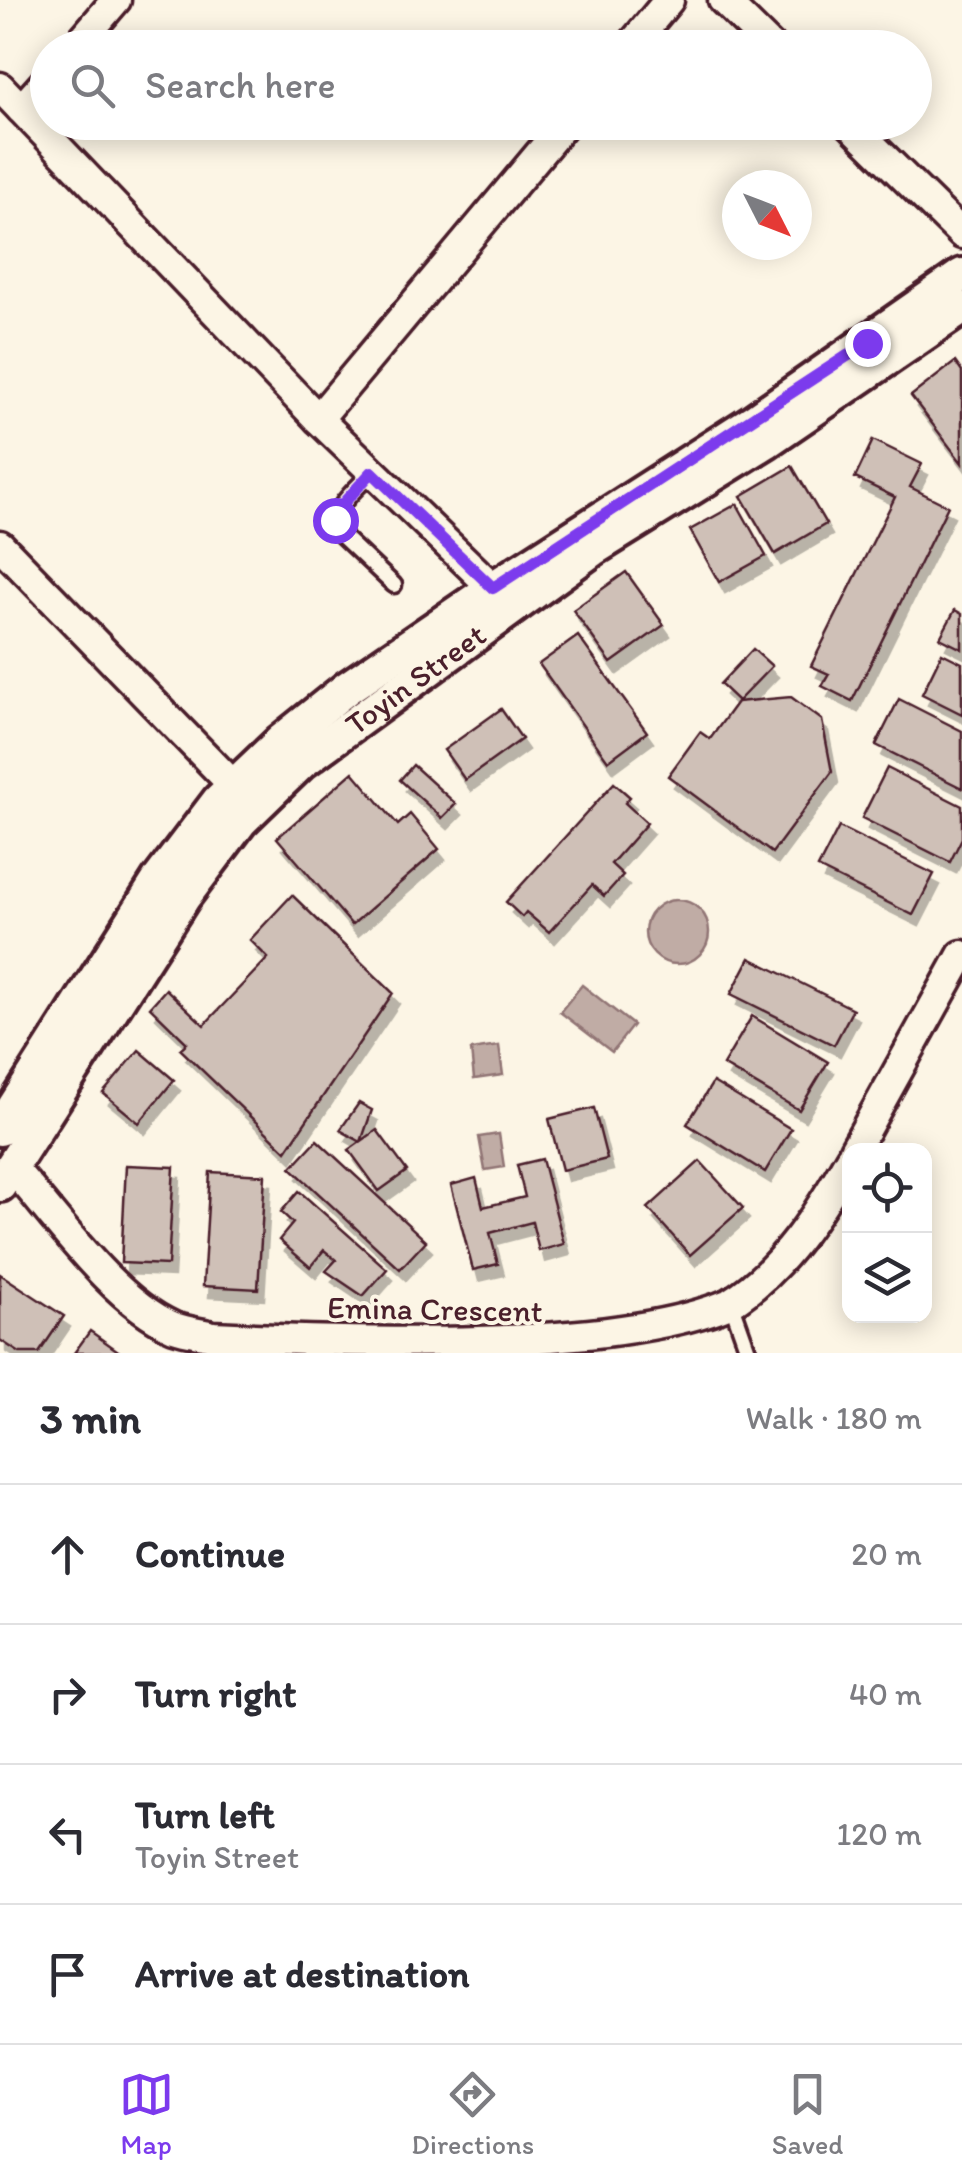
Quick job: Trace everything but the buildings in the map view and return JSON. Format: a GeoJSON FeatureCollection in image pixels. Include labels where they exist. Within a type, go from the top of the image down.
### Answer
{"type":"FeatureCollection","features":[{"type":"Feature","properties":{"kind":"street"},"geometry":{"type":"LineString","coordinates":[[90,30],[116,0]]}},
{"type":"Feature","properties":{"kind":"street"},"geometry":{"type":"LineString","coordinates":[[644,30],[669,0]]}},
{"type":"Feature","properties":{"kind":"street"},"geometry":{"type":"LineString","coordinates":[[723,0],[754,30]]}},
{"type":"Feature","properties":{"kind":"street"},"geometry":{"type":"LineString","coordinates":[[0,87],[30,117]]}},
{"type":"Feature","properties":{"kind":"street"},"geometry":{"type":"LineString","coordinates":[[22,109],[30,100]]}},
{"type":"Feature","properties":{"kind":"street"},"geometry":{"type":"LineString","coordinates":[[52,140],[318,420],[493,588]]}},
{"type":"Feature","properties":{"kind":"street"},"geometry":{"type":"LineString","coordinates":[[318,420],[551,140]]}},
{"type":"Feature","properties":{"kind":"street"},"geometry":{"type":"LineString","coordinates":[[866,140],[962,234]]}},
{"type":"Feature","properties":{"kind":"street","name":"Toyin Street"},"geometry":{"type":"LineString","coordinates":[[0,1128],[159,879],[233,785],[347,688],[493,588],[753,421],[962,275]]}},
{"type":"Feature","properties":{"kind":"street","name":"Toyin Street"},"geometry":{"type":"LineString","coordinates":[[6,1176],[184,897],[241,821],[302,762],[592,550],[766,442],[962,308]]}},
{"type":"Feature","properties":{"kind":"street"},"geometry":{"type":"LineString","coordinates":[[5,561],[233,785]]}},
{"type":"Feature","properties":{"kind":"street"},"geometry":{"type":"LineString","coordinates":[[858,1143],[962,955]]}},
{"type":"Feature","properties":{"kind":"street","name":"Emina Crescent"},"geometry":{"type":"LineString","coordinates":[[6,1176],[105,1274],[140,1305],[174,1326],[213,1336],[535,1350],[635,1334],[702,1316],[731,1302],[801,1236],[842,1171]]}},
{"type":"Feature","properties":{"kind":"lane"},"geometry":{"type":"LineString","coordinates":[[372,472],[338,509],[335,520],[338,532],[394,585]]}},
{"type":"Feature","properties":{"kind":"lane"},"geometry":{"type":"LineString","coordinates":[[731,1302],[749,1353]]}},
{"type":"Feature","properties":{"kind":"shaded area"},"geometry":{"type":"Polygon","coordinates":[[[677,900],[700,909],[709,932],[700,955],[677,964],[654,955],[645,932],[654,909],[677,900]]]}},
{"type":"Feature","properties":{"kind":"shaded area"},"geometry":{"type":"Polygon","coordinates":[[[582,985],[633,1025],[612,1052],[560,1012],[582,985]]]}},
{"type":"Feature","properties":{"kind":"shaded area"},"geometry":{"type":"Polygon","coordinates":[[[499,1046],[503,1075],[474,1079],[471,1050],[499,1046]]]}},
{"type":"Feature","properties":{"kind":"shaded area"},"geometry":{"type":"Polygon","coordinates":[[[499,1134],[504,1167],[485,1170],[479,1137],[499,1134]]]}},
{"type":"Feature","properties":{"kind":"route"},"geometry":{"type":"LineString","coordinates":[[335,520],[338,509],[372,472],[493,588],[867,343]]}}]}
